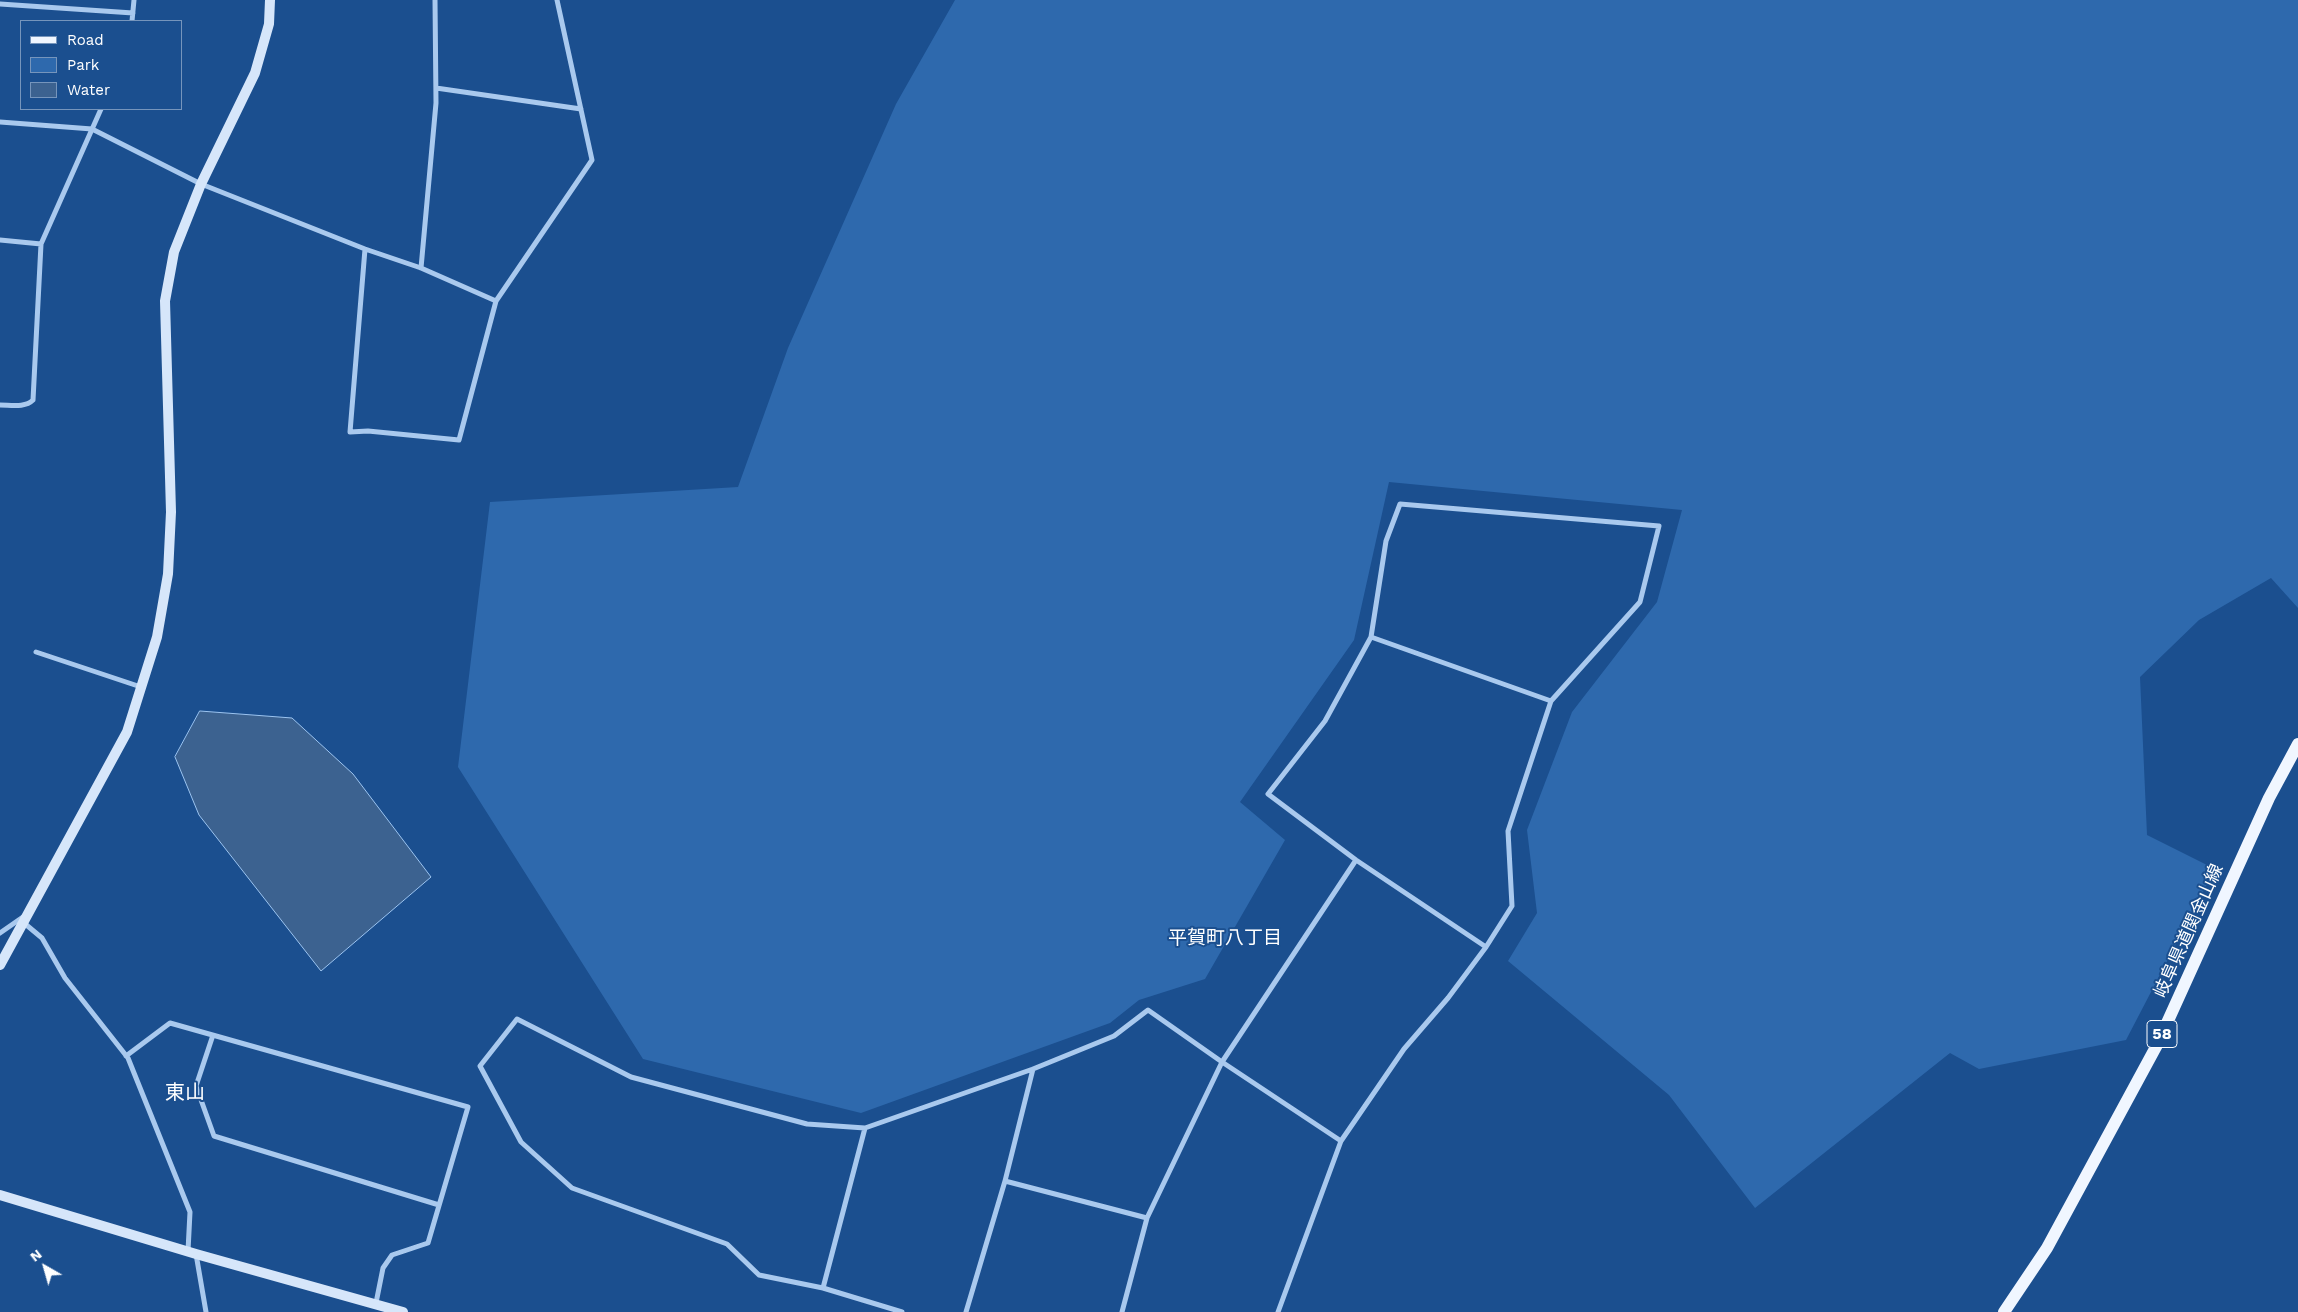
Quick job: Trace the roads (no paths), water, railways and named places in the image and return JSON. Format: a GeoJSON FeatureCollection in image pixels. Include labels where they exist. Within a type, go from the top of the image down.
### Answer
{"type":"FeatureCollection","features":[{"type":"Feature","properties":{"kind":"main road","name":"岐阜県道関金山線"},"geometry":{"type":"LineString","coordinates":[[2004,1312],[2047,1248],[2157,1045],[2269,798],[2298,744]]}},
{"type":"Feature","properties":{"kind":"street"},"geometry":{"type":"LineString","coordinates":[[132,20],[134,0]]}},
{"type":"Feature","properties":{"kind":"street"},"geometry":{"type":"LineString","coordinates":[[0,965],[127,732],[157,637],[168,574],[171,512],[165,301],[174,252],[201,184],[255,73],[269,24],[270,0]]}},
{"type":"Feature","properties":{"kind":"street"},"geometry":{"type":"LineString","coordinates":[[421,268],[436,88],[435,0]]}},
{"type":"Feature","properties":{"kind":"street"},"geometry":{"type":"LineString","coordinates":[[365,250],[350,432],[368,431],[459,440],[496,301],[592,160],[557,0]]}},
{"type":"Feature","properties":{"kind":"street"},"geometry":{"type":"LineString","coordinates":[[0,4],[133,13]]}},
{"type":"Feature","properties":{"kind":"street"},"geometry":{"type":"LineString","coordinates":[[436,88],[581,109]]}},
{"type":"Feature","properties":{"kind":"street"},"geometry":{"type":"LineString","coordinates":[[0,405],[20,406],[30,404],[34,400],[41,244],[101,110]]}},
{"type":"Feature","properties":{"kind":"street"},"geometry":{"type":"LineString","coordinates":[[0,122],[92,129],[201,184],[365,250],[421,268],[496,301]]}},
{"type":"Feature","properties":{"kind":"street"},"geometry":{"type":"LineString","coordinates":[[0,240],[41,244]]}},
{"type":"Feature","properties":{"kind":"street"},"geometry":{"type":"LineString","coordinates":[[1278,1312],[1341,1141],[1404,1049],[1448,998],[1486,947],[1512,906],[1508,831],[1551,701],[1640,602],[1659,526],[1400,504],[1386,541],[1371,638],[1325,720],[1268,794],[1356,860],[1486,947]]}},
{"type":"Feature","properties":{"kind":"street"},"geometry":{"type":"LineString","coordinates":[[1371,638],[1551,701]]}},
{"type":"Feature","properties":{"kind":"street"},"geometry":{"type":"LineString","coordinates":[[36,652],[141,687]]}},
{"type":"Feature","properties":{"kind":"street"},"geometry":{"type":"LineString","coordinates":[[1122,1312],[1147,1218],[1222,1062],[1356,860]]}},
{"type":"Feature","properties":{"kind":"street"},"geometry":{"type":"LineString","coordinates":[[0,932],[26,918]]}},
{"type":"Feature","properties":{"kind":"street"},"geometry":{"type":"LineString","coordinates":[[26,918],[42,938],[65,978],[126,1056],[190,1212],[192,1253],[206,1312]]}},
{"type":"Feature","properties":{"kind":"street"},"geometry":{"type":"LineString","coordinates":[[902,1312],[824,1288],[759,1275],[728,1244],[572,1188],[521,1142],[480,1066],[517,1019],[631,1077],[807,1124],[866,1128],[1033,1069],[1114,1036],[1148,1010],[1341,1141]]}},
{"type":"Feature","properties":{"kind":"street"},"geometry":{"type":"LineString","coordinates":[[126,1056],[170,1023],[468,1107],[428,1243],[392,1255],[383,1268],[376,1303]]}},
{"type":"Feature","properties":{"kind":"street"},"geometry":{"type":"LineString","coordinates":[[213,1035],[196,1086],[214,1136],[439,1205]]}},
{"type":"Feature","properties":{"kind":"street"},"geometry":{"type":"LineString","coordinates":[[966,1312],[1005,1181],[1033,1069]]}},
{"type":"Feature","properties":{"kind":"street"},"geometry":{"type":"LineString","coordinates":[[824,1288],[866,1128]]}},
{"type":"Feature","properties":{"kind":"street"},"geometry":{"type":"LineString","coordinates":[[1005,1181],[1147,1218]]}},
{"type":"Feature","properties":{"kind":"street"},"geometry":{"type":"LineString","coordinates":[[0,1195],[192,1253],[403,1312]]}},
{"type":"Feature","properties":{"kind":"water"},"geometry":{"type":"Polygon","coordinates":[[[200,711],[292,718],[353,774],[431,877],[321,971],[199,815],[175,757],[200,711]]]}},
{"type":"Feature","properties":{"kind":"district","name":"平賀町八丁目"},"geometry":{"type":"Point","coordinates":[1225,938]}},
{"type":"Feature","properties":{"kind":"district","name":"東山"},"geometry":{"type":"Point","coordinates":[185,1093]}}]}
